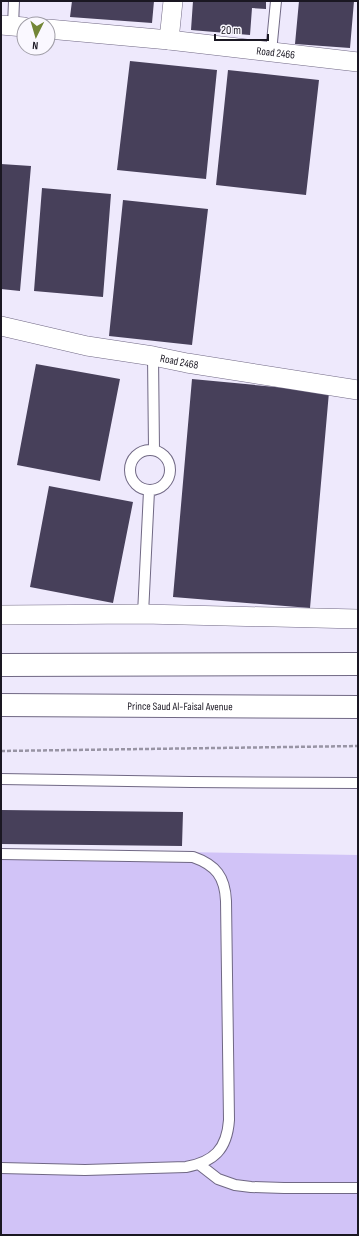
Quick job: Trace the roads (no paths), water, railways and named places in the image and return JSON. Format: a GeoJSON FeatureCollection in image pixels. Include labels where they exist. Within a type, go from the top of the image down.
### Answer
{"type":"FeatureCollection","features":[{"type":"Feature","properties":{"kind":"street"},"geometry":{"type":"LineString","coordinates":[[169,40],[173,1]]}},
{"type":"Feature","properties":{"kind":"street","name":"Road 2466"},"geometry":{"type":"LineString","coordinates":[[56,30],[169,40],[358,62]]}},
{"type":"Feature","properties":{"kind":"street","name":"Road 2468"},"geometry":{"type":"LineString","coordinates":[[1,326],[87,346],[358,390]]}},
{"type":"Feature","properties":{"kind":"street"},"geometry":{"type":"LineString","coordinates":[[1,615],[143,614],[358,619]]}},
{"type":"Feature","properties":{"kind":"street"},"geometry":{"type":"LineString","coordinates":[[1,665],[358,664]]}},
{"type":"Feature","properties":{"kind":"street","name":"Prince Saud Al-Faisal Avenue"},"geometry":{"type":"LineString","coordinates":[[1,705],[358,707]]}},
{"type":"Feature","properties":{"kind":"lane"},"geometry":{"type":"LineString","coordinates":[[13,26],[14,1]]}},
{"type":"Feature","properties":{"kind":"lane"},"geometry":{"type":"LineString","coordinates":[[271,52],[276,1]]}},
{"type":"Feature","properties":{"kind":"lane"},"geometry":{"type":"LineString","coordinates":[[153,356],[154,450]]}},
{"type":"Feature","properties":{"kind":"lane"},"geometry":{"type":"LineString","coordinates":[[154,450],[160,452],[166,457],[171,470],[166,483],[149,491],[135,483],[131,476],[130,470],[131,462],[140,452],[154,450]]}},
{"type":"Feature","properties":{"kind":"lane"},"geometry":{"type":"LineString","coordinates":[[143,614],[149,491]]}},
{"type":"Feature","properties":{"kind":"lane"},"geometry":{"type":"LineString","coordinates":[[1,779],[358,783]]}},
{"type":"Feature","properties":{"kind":"lane"},"geometry":{"type":"LineString","coordinates":[[1,854],[193,857],[202,860],[218,873],[223,881],[226,901],[229,1120],[228,1134],[222,1147],[212,1158],[200,1165],[186,1167],[85,1170],[1,1168]]}},
{"type":"Feature","properties":{"kind":"lane"},"geometry":{"type":"LineString","coordinates":[[200,1165],[218,1179],[235,1185],[284,1188],[358,1188]]}}]}
